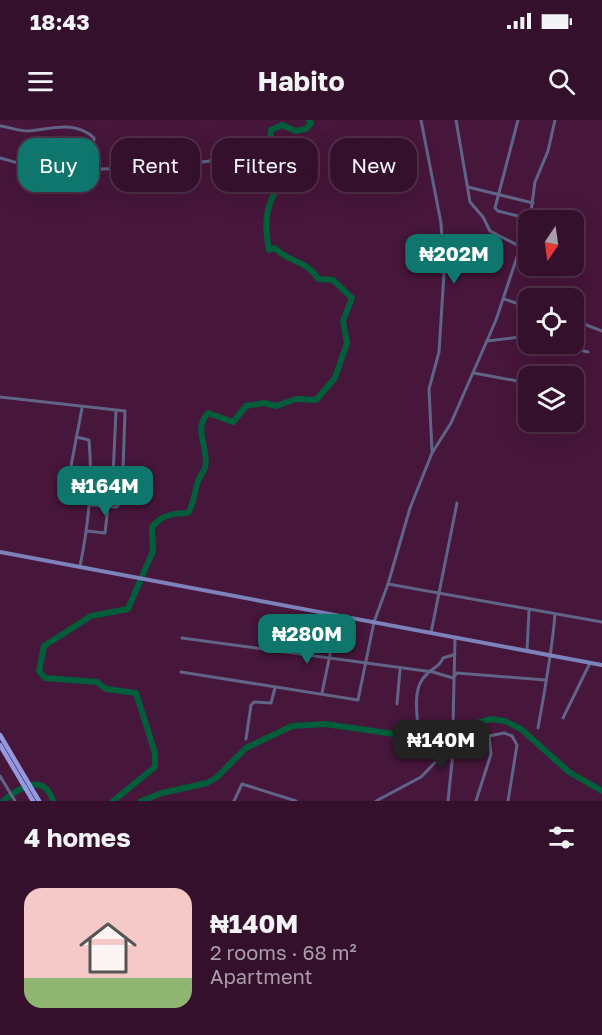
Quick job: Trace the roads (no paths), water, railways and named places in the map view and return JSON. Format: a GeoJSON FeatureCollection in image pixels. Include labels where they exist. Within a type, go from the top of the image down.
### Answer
{"type":"FeatureCollection","features":[{"type":"Feature","properties":{"kind":"main road"},"geometry":{"type":"LineString","coordinates":[[0,735],[19,772]]}},
{"type":"Feature","properties":{"kind":"main road"},"geometry":{"type":"LineString","coordinates":[[0,745],[36,800]]}},
{"type":"Feature","properties":{"kind":"street"},"geometry":{"type":"LineString","coordinates":[[421,120],[441,223],[444,273],[439,351],[429,389],[432,453]]}},
{"type":"Feature","properties":{"kind":"street"},"geometry":{"type":"LineString","coordinates":[[456,120],[470,202],[483,217],[490,231],[518,245]]}},
{"type":"Feature","properties":{"kind":"street"},"geometry":{"type":"LineString","coordinates":[[518,120],[496,210],[518,217]]}},
{"type":"Feature","properties":{"kind":"street"},"geometry":{"type":"LineString","coordinates":[[531,210],[535,182],[548,151],[555,120]]}},
{"type":"Feature","properties":{"kind":"street"},"geometry":{"type":"LineString","coordinates":[[0,126],[29,131],[64,122],[82,126],[94,138]]}},
{"type":"Feature","properties":{"kind":"street"},"geometry":{"type":"LineString","coordinates":[[0,158],[18,163]]}},
{"type":"Feature","properties":{"kind":"street"},"geometry":{"type":"LineString","coordinates":[[99,170],[136,167],[157,168],[212,161]]}},
{"type":"Feature","properties":{"kind":"street"},"geometry":{"type":"LineString","coordinates":[[468,187],[500,193],[533,203]]}},
{"type":"Feature","properties":{"kind":"street"},"geometry":{"type":"LineString","coordinates":[[181,672],[358,700],[374,622],[388,584],[410,508],[432,453],[451,423],[474,373],[504,299],[518,254]]}},
{"type":"Feature","properties":{"kind":"street"},"geometry":{"type":"LineString","coordinates":[[504,299],[518,304]]}},
{"type":"Feature","properties":{"kind":"street"},"geometry":{"type":"LineString","coordinates":[[584,324],[602,331]]}},
{"type":"Feature","properties":{"kind":"street"},"geometry":{"type":"LineString","coordinates":[[487,341],[518,337]]}},
{"type":"Feature","properties":{"kind":"street"},"geometry":{"type":"LineString","coordinates":[[584,351],[588,352]]}},
{"type":"Feature","properties":{"kind":"street"},"geometry":{"type":"LineString","coordinates":[[474,373],[518,381]]}},
{"type":"Feature","properties":{"kind":"street"},"geometry":{"type":"LineString","coordinates":[[0,398],[126,412],[120,502],[118,507],[90,506]]}},
{"type":"Feature","properties":{"kind":"street"},"geometry":{"type":"LineString","coordinates":[[68,482],[82,408]]}},
{"type":"Feature","properties":{"kind":"street"},"geometry":{"type":"LineString","coordinates":[[112,497],[116,411]]}},
{"type":"Feature","properties":{"kind":"street"},"geometry":{"type":"LineString","coordinates":[[76,437],[88,440],[92,486],[80,566]]}},
{"type":"Feature","properties":{"kind":"street"},"geometry":{"type":"LineString","coordinates":[[92,486],[120,502]]}},
{"type":"Feature","properties":{"kind":"street"},"geometry":{"type":"LineString","coordinates":[[431,633],[457,503]]}},
{"type":"Feature","properties":{"kind":"street"},"geometry":{"type":"LineString","coordinates":[[87,531],[105,533],[108,507]]}},
{"type":"Feature","properties":{"kind":"street"},"geometry":{"type":"LineString","coordinates":[[0,552],[602,665]]}},
{"type":"Feature","properties":{"kind":"street"},"geometry":{"type":"LineString","coordinates":[[388,584],[602,622]]}},
{"type":"Feature","properties":{"kind":"street"},"geometry":{"type":"LineString","coordinates":[[527,651],[529,610]]}},
{"type":"Feature","properties":{"kind":"street"},"geometry":{"type":"LineString","coordinates":[[537,728],[551,655],[555,614]]}},
{"type":"Feature","properties":{"kind":"street"},"geometry":{"type":"LineString","coordinates":[[322,693],[338,616]]}},
{"type":"Feature","properties":{"kind":"street"},"geometry":{"type":"LineString","coordinates":[[182,638],[428,672],[453,678]]}},
{"type":"Feature","properties":{"kind":"street"},"geometry":{"type":"LineString","coordinates":[[453,724],[455,639]]}},
{"type":"Feature","properties":{"kind":"street"},"geometry":{"type":"LineString","coordinates":[[418,729],[417,689],[428,672],[435,670],[447,655],[453,655]]}},
{"type":"Feature","properties":{"kind":"street"},"geometry":{"type":"LineString","coordinates":[[563,718],[590,663]]}},
{"type":"Feature","properties":{"kind":"street"},"geometry":{"type":"LineString","coordinates":[[397,704],[400,669]]}},
{"type":"Feature","properties":{"kind":"street"},"geometry":{"type":"LineString","coordinates":[[453,678],[457,673],[545,680]]}},
{"type":"Feature","properties":{"kind":"street"},"geometry":{"type":"LineString","coordinates":[[246,739],[251,705],[254,702],[271,703],[275,688]]}},
{"type":"Feature","properties":{"kind":"street"},"geometry":{"type":"LineString","coordinates":[[376,801],[421,777],[454,743],[508,733],[517,742],[508,801]]}},
{"type":"Feature","properties":{"kind":"street"},"geometry":{"type":"LineString","coordinates":[[476,801],[491,754],[489,736]]}},
{"type":"Feature","properties":{"kind":"street"},"geometry":{"type":"LineString","coordinates":[[448,801],[454,743]]}},
{"type":"Feature","properties":{"kind":"street"},"geometry":{"type":"LineString","coordinates":[[0,776],[15,801]]}},
{"type":"Feature","properties":{"kind":"street"},"geometry":{"type":"LineString","coordinates":[[234,801],[242,784],[296,801]]}},
{"type":"Feature","properties":{"kind":"waterway"},"geometry":{"type":"LineString","coordinates":[[113,801],[155,767],[155,753],[136,693],[106,689],[97,682],[45,678],[39,671],[44,646],[91,616],[128,609],[153,551],[152,527],[168,515],[188,513],[192,505],[198,481],[205,468],[201,426],[208,413],[233,422],[246,406],[264,403],[276,406],[296,399],[316,400],[335,378],[347,343],[343,321],[352,298],[333,280],[318,279],[309,268],[275,248],[269,250],[266,232],[267,215],[275,192],[280,183],[289,186],[295,183],[296,176],[296,169],[291,158],[270,141],[271,130],[282,125],[296,131],[306,129],[311,123],[309,120]]}},
{"type":"Feature","properties":{"kind":"waterway"},"geometry":{"type":"LineString","coordinates":[[141,801],[162,793],[207,783],[216,778],[246,748],[292,726],[325,724],[415,737],[442,733],[491,719],[505,721],[521,729],[569,772],[602,791]]}},
{"type":"Feature","properties":{"kind":"waterway"},"geometry":{"type":"LineString","coordinates":[[3,801],[30,785],[43,787],[49,792],[53,801]]}}]}
